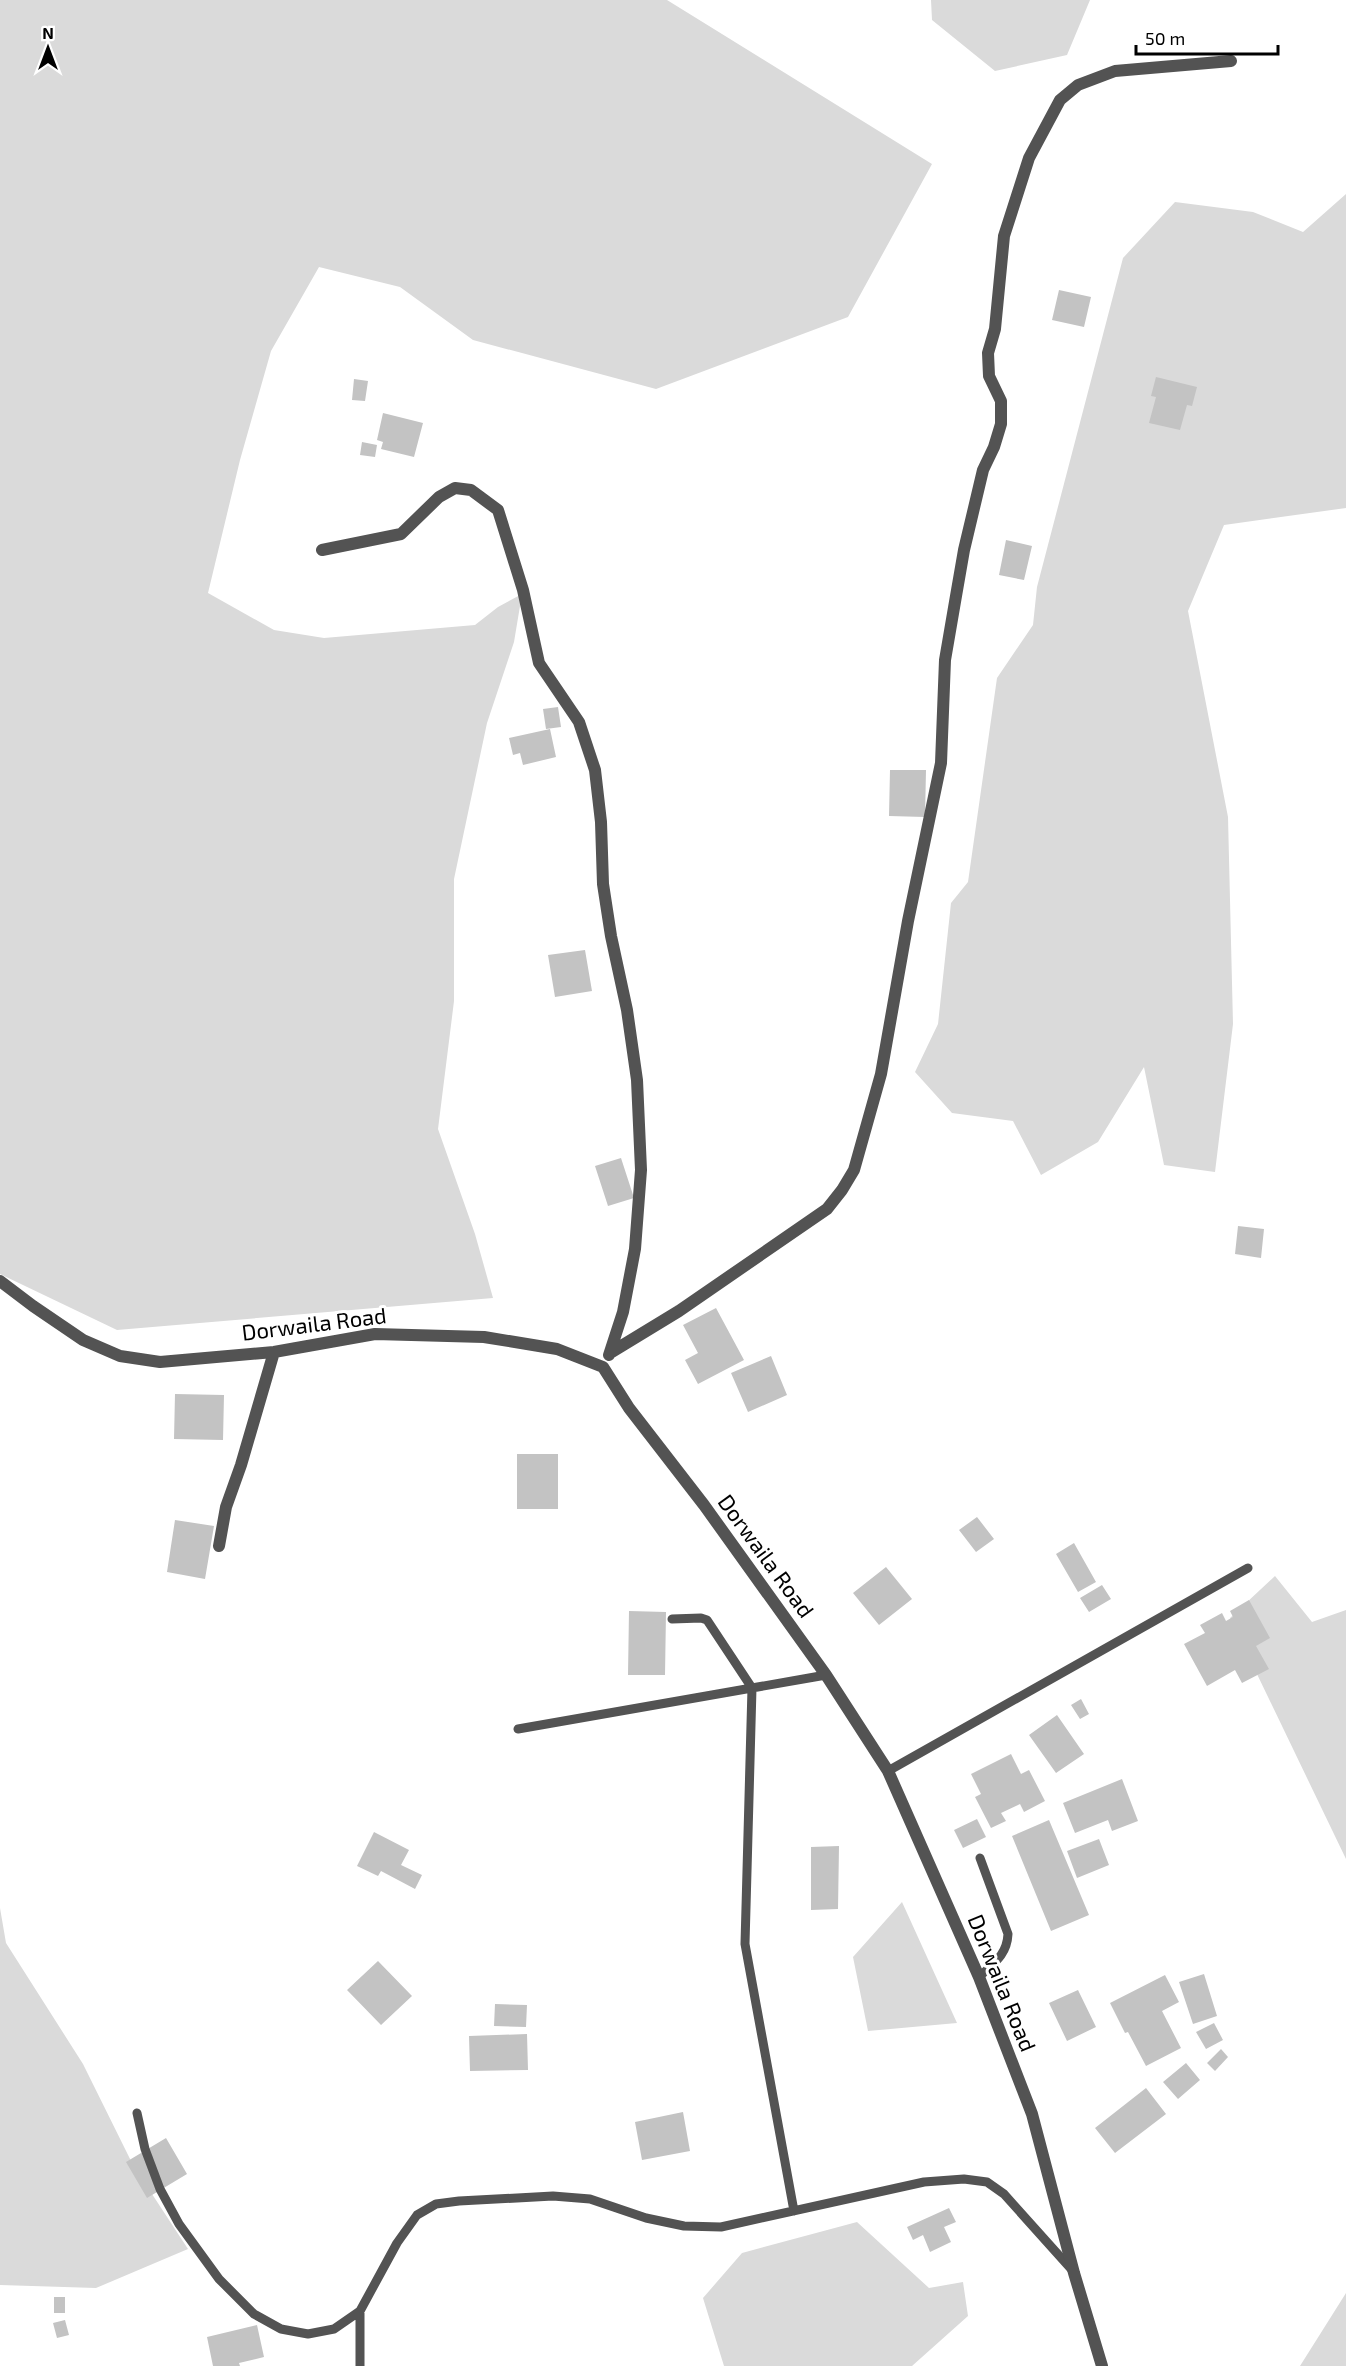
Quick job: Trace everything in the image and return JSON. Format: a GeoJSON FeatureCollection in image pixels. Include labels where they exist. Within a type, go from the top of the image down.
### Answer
{"type":"FeatureCollection","features":[{"type":"Feature","properties":{"kind":"street"},"geometry":{"type":"LineString","coordinates":[[610,1353],[679,1311],[827,1209],[854,1170],[881,1074],[908,921],[942,764],[945,660],[964,549],[983,470],[994,447],[1000,424],[1000,401],[989,376],[988,353],[995,329],[1004,236],[1029,158],[1060,100],[1078,85],[1115,70],[1232,61]]}},
{"type":"Feature","properties":{"kind":"street"},"geometry":{"type":"LineString","coordinates":[[322,549],[401,534],[439,496],[455,488],[471,490],[498,510],[523,590],[539,663],[579,722],[595,770],[601,822],[603,884],[611,936],[627,1010],[637,1080],[641,1170],[635,1249],[623,1312],[603,1367]]}},
{"type":"Feature","properties":{"kind":"street","name":"Dorwaila Road"},"geometry":{"type":"LineString","coordinates":[[0,1281],[83,1340],[120,1356],[160,1362],[274,1352],[375,1334],[484,1337],[557,1349],[603,1367],[630,1408],[704,1505],[826,1675],[888,1771],[979,1977],[1032,2114],[1074,2273],[1102,2366]]}},
{"type":"Feature","properties":{"kind":"street"},"geometry":{"type":"LineString","coordinates":[[219,1546],[226,1507],[242,1465],[274,1352]]}},
{"type":"Feature","properties":{"kind":"lane"},"geometry":{"type":"LineString","coordinates":[[888,1771],[1248,1568]]}},
{"type":"Feature","properties":{"kind":"lane"},"geometry":{"type":"LineString","coordinates":[[672,1619],[707,1620],[752,1688],[746,1944],[794,2211]]}},
{"type":"Feature","properties":{"kind":"lane"},"geometry":{"type":"LineString","coordinates":[[518,1729],[826,1675]]}},
{"type":"Feature","properties":{"kind":"lane"},"geometry":{"type":"LineString","coordinates":[[979,1977],[1002,1957],[1007,1947],[1008,1934],[980,1858]]}},
{"type":"Feature","properties":{"kind":"lane"},"geometry":{"type":"LineString","coordinates":[[138,2113],[145,2149],[160,2189],[179,2224],[219,2279],[254,2314],[281,2329],[308,2334],[334,2329],[360,2311],[397,2243],[417,2215],[436,2204],[552,2196],[581,2198],[655,2220],[684,2226],[721,2227],[924,2182],[964,2179],[987,2182],[1004,2194],[1074,2273]]}},
{"type":"Feature","properties":{"kind":"lane"},"geometry":{"type":"LineString","coordinates":[[360,2311],[360,2366]]}},
{"type":"Feature","properties":{"kind":"shaded area"},"geometry":{"type":"Polygon","coordinates":[[[0,0],[667,0],[932,164],[848,317],[656,389],[473,340],[400,287],[319,267],[271,351],[240,460],[208,593],[274,630],[324,638],[475,625],[498,607],[522,594],[514,642],[487,723],[454,879],[454,1001],[438,1129],[475,1234],[493,1298],[117,1330],[0,1274],[0,0]]]}},
{"type":"Feature","properties":{"kind":"shaded area"},"geometry":{"type":"Polygon","coordinates":[[[931,0],[1090,0],[1067,55],[995,71],[932,20],[931,0]]]}},
{"type":"Feature","properties":{"kind":"shaded area"},"geometry":{"type":"Polygon","coordinates":[[[1346,194],[1346,508],[1224,525],[1188,611],[1228,817],[1233,1024],[1215,1172],[1164,1165],[1144,1067],[1098,1142],[1041,1175],[1013,1121],[952,1113],[915,1072],[938,1024],[951,903],[968,882],[997,678],[1033,625],[1037,587],[1123,258],[1175,202],[1253,212],[1303,232],[1346,194]]]}},
{"type":"Feature","properties":{"kind":"shaded area"},"geometry":{"type":"Polygon","coordinates":[[[1275,1576],[1312,1622],[1346,1610],[1346,1859],[1230,1618],[1275,1576]]]}},
{"type":"Feature","properties":{"kind":"shaded area"},"geometry":{"type":"Polygon","coordinates":[[[902,1902],[957,2023],[868,2031],[853,1957],[902,1902]]]}},
{"type":"Feature","properties":{"kind":"shaded area"},"geometry":{"type":"Polygon","coordinates":[[[0,1908],[6,1943],[83,2064],[133,2165],[188,2249],[96,2288],[0,2285],[0,1908]]]}},
{"type":"Feature","properties":{"kind":"shaded area"},"geometry":{"type":"Polygon","coordinates":[[[857,2222],[929,2288],[963,2282],[968,2316],[912,2366],[724,2366],[703,2298],[742,2253],[857,2222]]]}},
{"type":"Feature","properties":{"kind":"shaded area"},"geometry":{"type":"Polygon","coordinates":[[[1346,2293],[1346,2366],[1300,2366],[1346,2293]]]}},
{"type":"Feature","properties":{"kind":"building"},"geometry":{"type":"Polygon","coordinates":[[[1059,290],[1091,297],[1084,327],[1052,320],[1059,290]]]}},
{"type":"Feature","properties":{"kind":"building"},"geometry":{"type":"Polygon","coordinates":[[[1156,377],[1197,387],[1192,406],[1187,405],[1180,430],[1149,423],[1156,397],[1151,396],[1156,377]]]}},
{"type":"Feature","properties":{"kind":"building"},"geometry":{"type":"Polygon","coordinates":[[[354,379],[368,381],[365,401],[352,400],[354,379]]]}},
{"type":"Feature","properties":{"kind":"building"},"geometry":{"type":"Polygon","coordinates":[[[383,413],[423,423],[414,457],[381,449],[383,442],[377,440],[383,413]]]}},
{"type":"Feature","properties":{"kind":"building"},"geometry":{"type":"Polygon","coordinates":[[[362,442],[377,445],[375,457],[360,455],[362,442]]]}},
{"type":"Feature","properties":{"kind":"building"},"geometry":{"type":"Polygon","coordinates":[[[1006,540],[1032,546],[1024,580],[999,575],[1006,540]]]}},
{"type":"Feature","properties":{"kind":"building"},"geometry":{"type":"Polygon","coordinates":[[[558,707],[561,727],[546,729],[543,709],[558,707]]]}},
{"type":"Feature","properties":{"kind":"building"},"geometry":{"type":"Polygon","coordinates":[[[550,729],[556,757],[523,765],[520,753],[513,755],[509,738],[550,729]]]}},
{"type":"Feature","properties":{"kind":"building"},"geometry":{"type":"Polygon","coordinates":[[[890,770],[926,770],[925,817],[889,816],[890,770]]]}},
{"type":"Feature","properties":{"kind":"building"},"geometry":{"type":"Polygon","coordinates":[[[585,950],[592,991],[555,997],[548,955],[585,950]]]}},
{"type":"Feature","properties":{"kind":"building"},"geometry":{"type":"Polygon","coordinates":[[[621,1158],[634,1198],[608,1206],[595,1166],[621,1158]]]}},
{"type":"Feature","properties":{"kind":"building"},"geometry":{"type":"Polygon","coordinates":[[[1238,1226],[1264,1229],[1261,1258],[1235,1254],[1238,1226]]]}},
{"type":"Feature","properties":{"kind":"building"},"geometry":{"type":"Polygon","coordinates":[[[716,1308],[744,1360],[698,1384],[685,1360],[698,1353],[683,1325],[716,1308]]]}},
{"type":"Feature","properties":{"kind":"building"},"geometry":{"type":"Polygon","coordinates":[[[771,1356],[787,1395],[748,1412],[731,1373],[771,1356]]]}},
{"type":"Feature","properties":{"kind":"building"},"geometry":{"type":"Polygon","coordinates":[[[175,1394],[224,1395],[223,1440],[174,1439],[175,1394]]]}},
{"type":"Feature","properties":{"kind":"building"},"geometry":{"type":"Polygon","coordinates":[[[517,1454],[558,1454],[558,1509],[517,1509],[517,1454]]]}},
{"type":"Feature","properties":{"kind":"building"},"geometry":{"type":"Polygon","coordinates":[[[977,1517],[994,1539],[976,1552],[959,1530],[977,1517]]]}},
{"type":"Feature","properties":{"kind":"building"},"geometry":{"type":"Polygon","coordinates":[[[175,1520],[214,1526],[205,1579],[167,1572],[175,1520]]]}},
{"type":"Feature","properties":{"kind":"building"},"geometry":{"type":"Polygon","coordinates":[[[1074,1543],[1096,1582],[1078,1592],[1056,1554],[1074,1543]]]}},
{"type":"Feature","properties":{"kind":"building"},"geometry":{"type":"Polygon","coordinates":[[[886,1567],[912,1599],[879,1625],[853,1593],[886,1567]]]}},
{"type":"Feature","properties":{"kind":"building"},"geometry":{"type":"Polygon","coordinates":[[[1102,1585],[1111,1599],[1089,1612],[1080,1598],[1102,1585]]]}},
{"type":"Feature","properties":{"kind":"building"},"geometry":{"type":"Polygon","coordinates":[[[1249,1600],[1270,1638],[1256,1646],[1269,1669],[1242,1683],[1235,1670],[1207,1686],[1184,1644],[1205,1633],[1200,1625],[1222,1613],[1226,1621],[1233,1617],[1230,1611],[1249,1600]]]}},
{"type":"Feature","properties":{"kind":"building"},"geometry":{"type":"Polygon","coordinates":[[[629,1611],[666,1612],[665,1675],[628,1675],[629,1611]]]}},
{"type":"Feature","properties":{"kind":"building"},"geometry":{"type":"Polygon","coordinates":[[[1081,1699],[1089,1714],[1080,1719],[1071,1705],[1081,1699]]]}},
{"type":"Feature","properties":{"kind":"building"},"geometry":{"type":"Polygon","coordinates":[[[1057,1715],[1084,1754],[1056,1773],[1029,1735],[1057,1715]]]}},
{"type":"Feature","properties":{"kind":"building"},"geometry":{"type":"Polygon","coordinates":[[[1011,1754],[1021,1774],[1029,1770],[1045,1801],[1024,1812],[1020,1804],[1001,1813],[1006,1821],[991,1828],[975,1797],[981,1794],[971,1774],[1011,1754]]]}},
{"type":"Feature","properties":{"kind":"building"},"geometry":{"type":"Polygon","coordinates":[[[1122,1779],[1138,1821],[1112,1831],[1108,1820],[1075,1833],[1063,1803],[1122,1779]]]}},
{"type":"Feature","properties":{"kind":"building"},"geometry":{"type":"Polygon","coordinates":[[[977,1819],[986,1837],[963,1848],[954,1830],[977,1819]]]}},
{"type":"Feature","properties":{"kind":"building"},"geometry":{"type":"Polygon","coordinates":[[[1049,1820],[1089,1915],[1051,1931],[1012,1836],[1049,1820]]]}},
{"type":"Feature","properties":{"kind":"building"},"geometry":{"type":"Polygon","coordinates":[[[374,1832],[409,1850],[401,1865],[422,1875],[415,1889],[381,1871],[378,1876],[357,1866],[374,1832]]]}},
{"type":"Feature","properties":{"kind":"building"},"geometry":{"type":"Polygon","coordinates":[[[1099,1839],[1109,1865],[1077,1878],[1067,1851],[1099,1839]]]}},
{"type":"Feature","properties":{"kind":"building"},"geometry":{"type":"Polygon","coordinates":[[[839,1846],[838,1909],[811,1910],[811,1847],[839,1846]]]}},
{"type":"Feature","properties":{"kind":"building"},"geometry":{"type":"Polygon","coordinates":[[[378,1961],[412,1996],[381,2025],[347,1990],[378,1961]]]}},
{"type":"Feature","properties":{"kind":"building"},"geometry":{"type":"Polygon","coordinates":[[[1204,1974],[1217,2016],[1193,2024],[1179,1982],[1204,1974]]]}},
{"type":"Feature","properties":{"kind":"building"},"geometry":{"type":"Polygon","coordinates":[[[1165,1975],[1179,2002],[1162,2011],[1181,2048],[1146,2066],[1128,2032],[1125,2033],[1110,2003],[1165,1975]]]}},
{"type":"Feature","properties":{"kind":"building"},"geometry":{"type":"Polygon","coordinates":[[[1078,1990],[1096,2027],[1067,2041],[1049,2003],[1078,1990]]]}},
{"type":"Feature","properties":{"kind":"building"},"geometry":{"type":"Polygon","coordinates":[[[495,2004],[527,2005],[526,2027],[494,2026],[495,2004]]]}},
{"type":"Feature","properties":{"kind":"building"},"geometry":{"type":"Polygon","coordinates":[[[1214,2023],[1223,2040],[1206,2049],[1196,2032],[1214,2023]]]}},
{"type":"Feature","properties":{"kind":"building"},"geometry":{"type":"Polygon","coordinates":[[[527,2034],[528,2070],[470,2071],[469,2036],[527,2034]]]}},
{"type":"Feature","properties":{"kind":"building"},"geometry":{"type":"Polygon","coordinates":[[[1221,2049],[1228,2057],[1215,2071],[1207,2063],[1221,2049]]]}},
{"type":"Feature","properties":{"kind":"building"},"geometry":{"type":"Polygon","coordinates":[[[1186,2063],[1200,2080],[1178,2099],[1163,2082],[1186,2063]]]}},
{"type":"Feature","properties":{"kind":"building"},"geometry":{"type":"Polygon","coordinates":[[[1146,2088],[1166,2114],[1115,2153],[1095,2128],[1146,2088]]]}},
{"type":"Feature","properties":{"kind":"building"},"geometry":{"type":"Polygon","coordinates":[[[683,2112],[690,2151],[642,2160],[635,2122],[683,2112]]]}},
{"type":"Feature","properties":{"kind":"building"},"geometry":{"type":"Polygon","coordinates":[[[166,2138],[187,2174],[147,2198],[126,2162],[166,2138]]]}},
{"type":"Feature","properties":{"kind":"building"},"geometry":{"type":"Polygon","coordinates":[[[949,2208],[956,2222],[944,2227],[951,2242],[930,2252],[923,2235],[913,2240],[907,2227],[949,2208]]]}},
{"type":"Feature","properties":{"kind":"building"},"geometry":{"type":"Polygon","coordinates":[[[54,2297],[65,2297],[65,2313],[54,2313],[54,2297]]]}},
{"type":"Feature","properties":{"kind":"building"},"geometry":{"type":"Polygon","coordinates":[[[65,2320],[69,2335],[57,2338],[53,2323],[65,2320]]]}},
{"type":"Feature","properties":{"kind":"building"},"geometry":{"type":"Polygon","coordinates":[[[257,2325],[264,2357],[239,2363],[240,2366],[213,2366],[207,2337],[257,2325]]]}}]}
